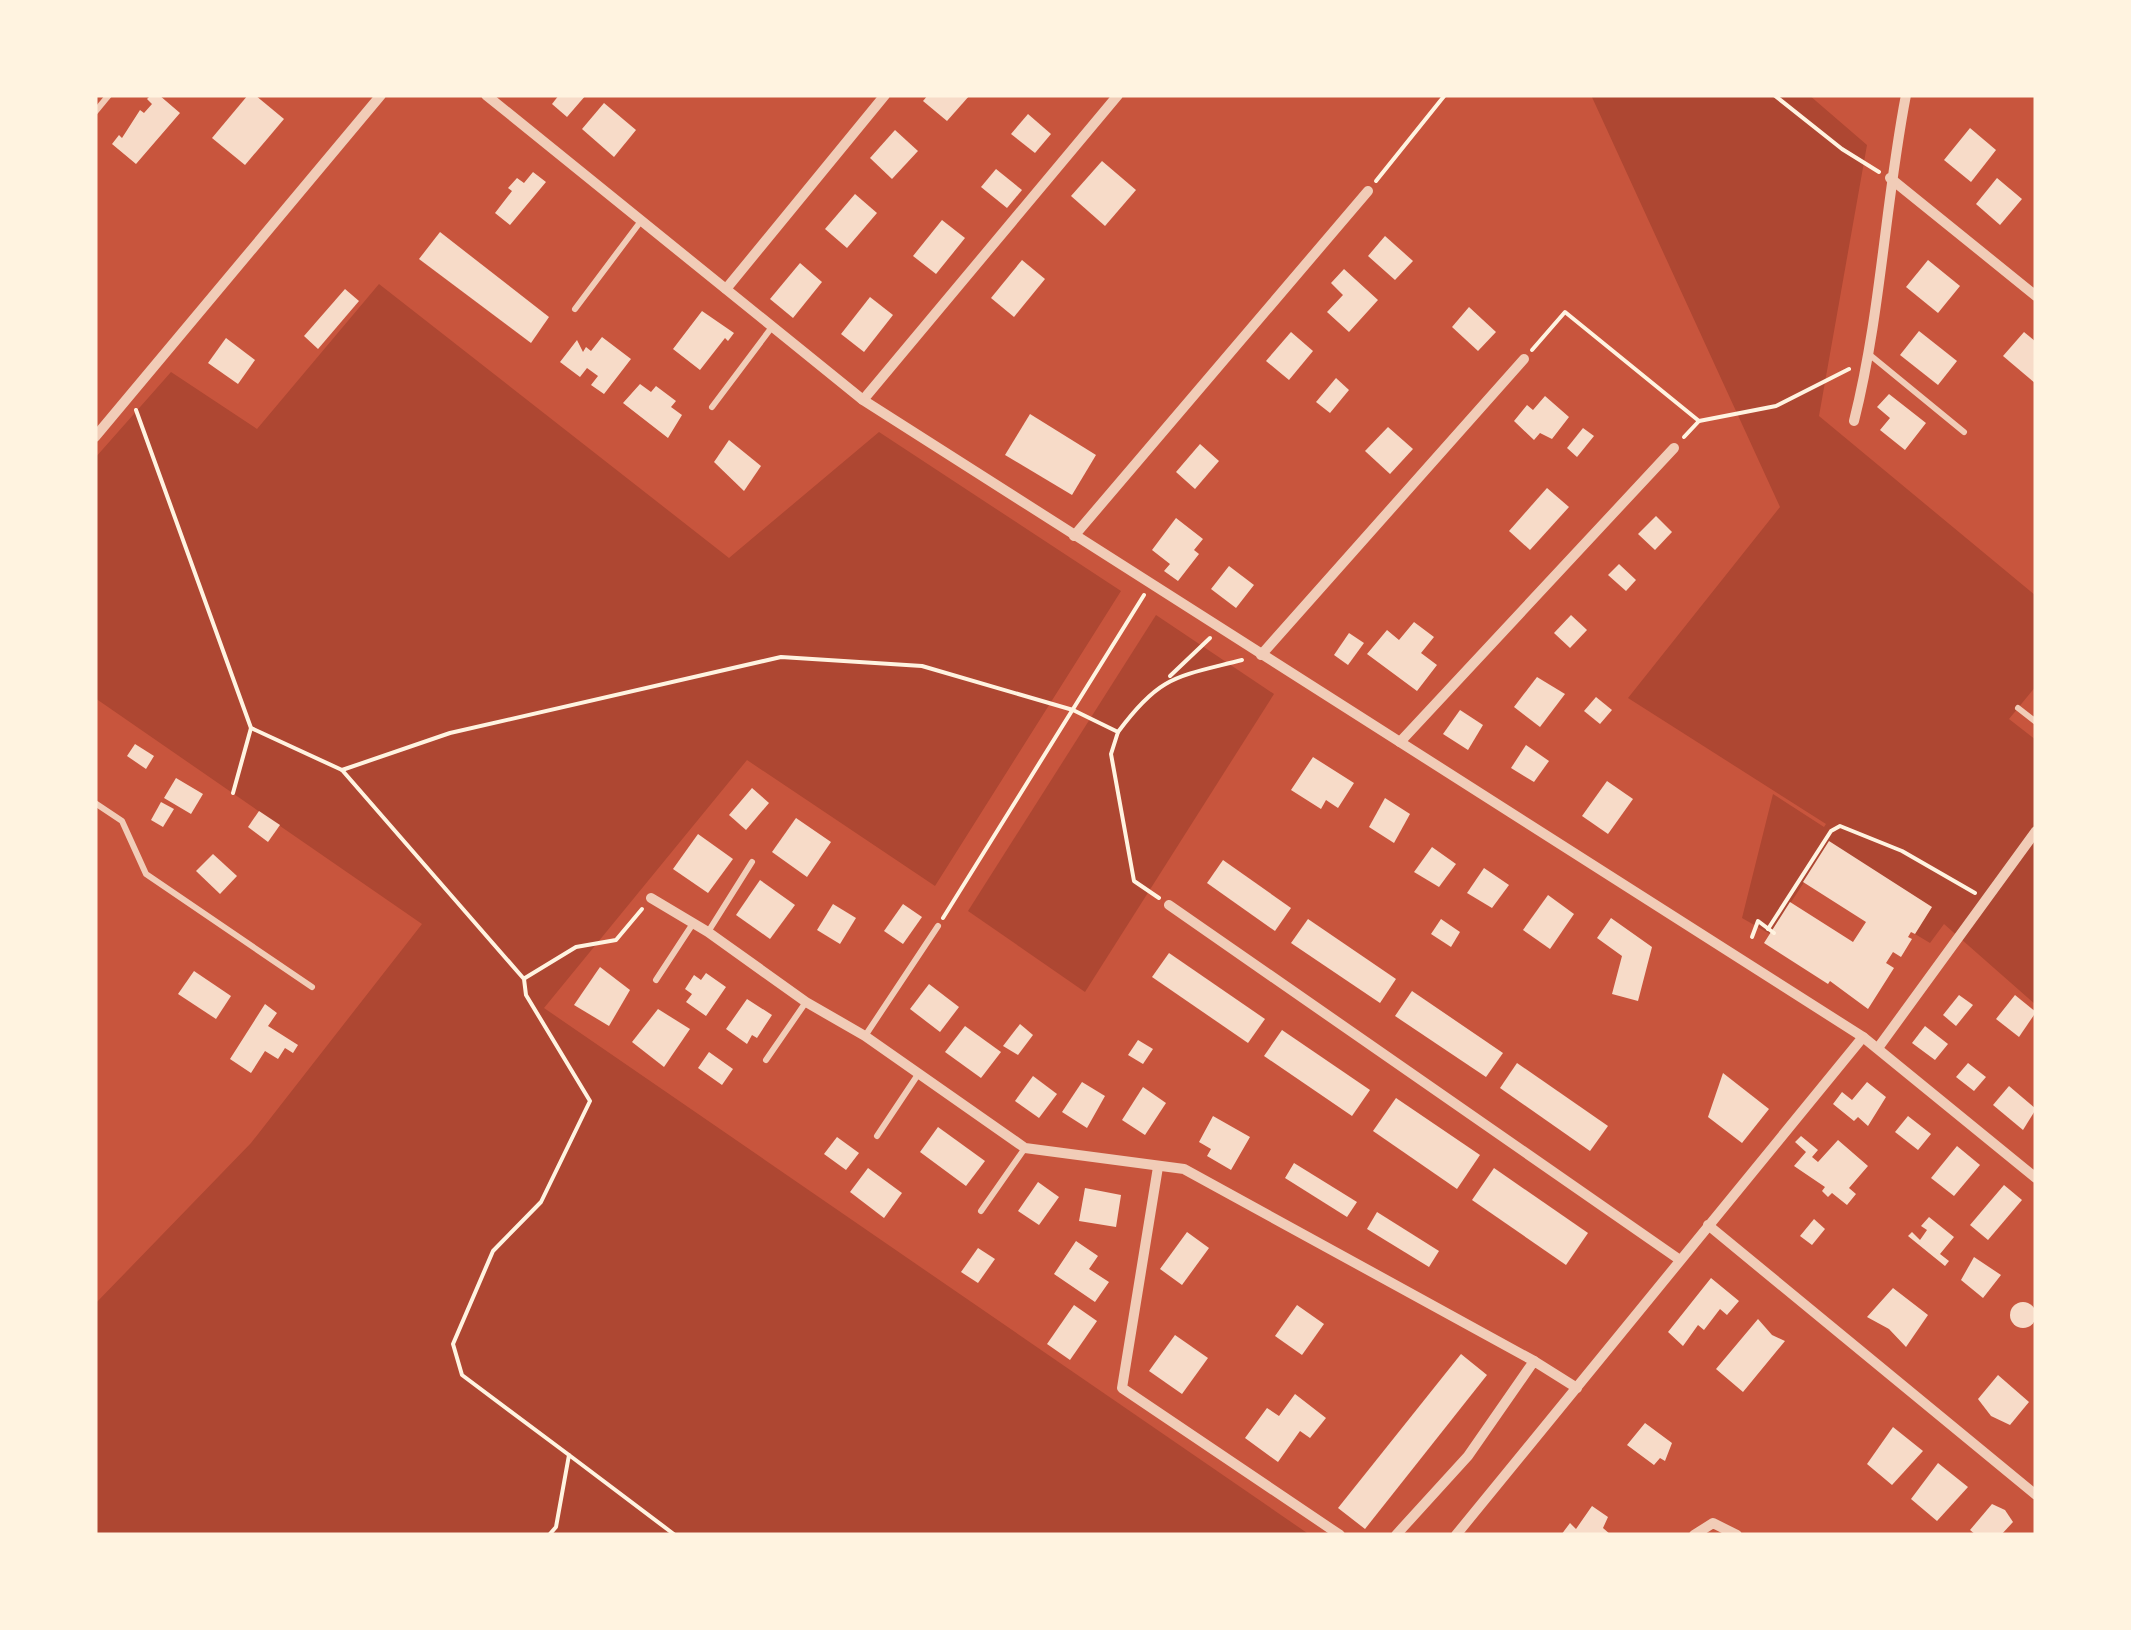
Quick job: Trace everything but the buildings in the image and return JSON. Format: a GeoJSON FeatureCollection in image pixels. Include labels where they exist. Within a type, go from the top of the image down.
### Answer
{"type":"FeatureCollection","features":[{"type":"Feature","properties":{"kind":"street"},"geometry":{"type":"LineString","coordinates":[[95,437],[381,95]]}},
{"type":"Feature","properties":{"kind":"street"},"geometry":{"type":"LineString","coordinates":[[726,289],[885,95]]}},
{"type":"Feature","properties":{"kind":"street"},"geometry":{"type":"LineString","coordinates":[[862,400],[1118,95]]}},
{"type":"Feature","properties":{"kind":"street"},"geometry":{"type":"LineString","coordinates":[[1854,420],[1870,356],[1890,178],[1906,95]]}},
{"type":"Feature","properties":{"kind":"street"},"geometry":{"type":"LineString","coordinates":[[492,97],[862,400],[1862,1037],[2036,1178]]}},
{"type":"Feature","properties":{"kind":"street"},"geometry":{"type":"LineString","coordinates":[[1890,178],[2036,296]]}},
{"type":"Feature","properties":{"kind":"street"},"geometry":{"type":"LineString","coordinates":[[1074,536],[1368,191]]}},
{"type":"Feature","properties":{"kind":"street"},"geometry":{"type":"LineString","coordinates":[[1261,655],[1524,360]]}},
{"type":"Feature","properties":{"kind":"street"},"geometry":{"type":"LineString","coordinates":[[1400,742],[1674,448]]}},
{"type":"Feature","properties":{"kind":"street"},"geometry":{"type":"LineString","coordinates":[[1878,1048],[2036,831]]}},
{"type":"Feature","properties":{"kind":"street"},"geometry":{"type":"LineString","coordinates":[[651,898],[708,932],[806,1002],[865,1036],[917,1076],[1026,1148],[1184,1169],[1577,1388]]}},
{"type":"Feature","properties":{"kind":"street"},"geometry":{"type":"LineString","coordinates":[[1169,905],[1680,1260]]}},
{"type":"Feature","properties":{"kind":"street"},"geometry":{"type":"LineString","coordinates":[[1456,1535],[1862,1037]]}},
{"type":"Feature","properties":{"kind":"street"},"geometry":{"type":"LineString","coordinates":[[1158,1167],[1122,1388],[1340,1535]]}},
{"type":"Feature","properties":{"kind":"street"},"geometry":{"type":"LineString","coordinates":[[1708,1225],[2036,1495]]}},
{"type":"Feature","properties":{"kind":"street"},"geometry":{"type":"LineString","coordinates":[[1396,1535],[1468,1456],[1534,1361]]}},
{"type":"Feature","properties":{"kind":"street"},"geometry":{"type":"LineString","coordinates":[[1695,1533],[1714,1524],[1737,1535]]}},
{"type":"Feature","properties":{"kind":"lane"},"geometry":{"type":"LineString","coordinates":[[95,112],[110,95]]}},
{"type":"Feature","properties":{"kind":"lane"},"geometry":{"type":"LineString","coordinates":[[574,309],[641,220]]}},
{"type":"Feature","properties":{"kind":"lane"},"geometry":{"type":"LineString","coordinates":[[712,407],[772,327]]}},
{"type":"Feature","properties":{"kind":"lane"},"geometry":{"type":"LineString","coordinates":[[1870,356],[1964,432]]}},
{"type":"Feature","properties":{"kind":"lane"},"geometry":{"type":"LineString","coordinates":[[2018,708],[2036,722]]}},
{"type":"Feature","properties":{"kind":"lane"},"geometry":{"type":"LineString","coordinates":[[95,803],[122,821],[146,874],[312,987]]}},
{"type":"Feature","properties":{"kind":"lane"},"geometry":{"type":"LineString","coordinates":[[708,932],[752,862]]}},
{"type":"Feature","properties":{"kind":"lane"},"geometry":{"type":"LineString","coordinates":[[656,980],[692,925]]}},
{"type":"Feature","properties":{"kind":"lane"},"geometry":{"type":"LineString","coordinates":[[865,1036],[938,926]]}},
{"type":"Feature","properties":{"kind":"lane"},"geometry":{"type":"LineString","coordinates":[[766,1060],[806,1002]]}},
{"type":"Feature","properties":{"kind":"lane"},"geometry":{"type":"LineString","coordinates":[[877,1136],[917,1076]]}},
{"type":"Feature","properties":{"kind":"lane"},"geometry":{"type":"LineString","coordinates":[[982,1211],[1026,1148]]}},
{"type":"Feature","properties":{"kind":"path"},"geometry":{"type":"LineString","coordinates":[[1368,191],[1445,95]]}},
{"type":"Feature","properties":{"kind":"path"},"geometry":{"type":"LineString","coordinates":[[1774,95],[1842,149],[1890,178]]}},
{"type":"Feature","properties":{"kind":"path"},"geometry":{"type":"LineString","coordinates":[[1524,360],[1565,312],[1699,421]]}},
{"type":"Feature","properties":{"kind":"path"},"geometry":{"type":"LineString","coordinates":[[1674,448],[1699,421],[1776,406],[1870,356]]}},
{"type":"Feature","properties":{"kind":"path"},"geometry":{"type":"LineString","coordinates":[[130,395],[186,537],[251,728],[233,793]]}},
{"type":"Feature","properties":{"kind":"path"},"geometry":{"type":"LineString","coordinates":[[938,926],[1150,586]]}},
{"type":"Feature","properties":{"kind":"path"},"geometry":{"type":"LineString","coordinates":[[1169,905],[1134,880],[1111,754],[1118,732],[1143,699],[1219,629]]}},
{"type":"Feature","properties":{"kind":"path"},"geometry":{"type":"LineString","coordinates":[[1166,680],[1261,655]]}},
{"type":"Feature","properties":{"kind":"path"},"geometry":{"type":"LineString","coordinates":[[342,770],[450,733],[780,657],[922,666],[1073,710],[1118,732]]}},
{"type":"Feature","properties":{"kind":"path"},"geometry":{"type":"LineString","coordinates":[[251,728],[342,770],[524,979],[526,995],[590,1102],[541,1202],[493,1251],[452,1344],[462,1375],[675,1535]]}},
{"type":"Feature","properties":{"kind":"path"},"geometry":{"type":"LineString","coordinates":[[1752,937],[1758,921],[1771,931],[1831,831],[1840,826],[1902,851],[1975,893]]}},
{"type":"Feature","properties":{"kind":"path"},"geometry":{"type":"LineString","coordinates":[[524,979],[576,947],[616,940],[651,898]]}},
{"type":"Feature","properties":{"kind":"path"},"geometry":{"type":"LineString","coordinates":[[550,1535],[556,1527],[570,1455]]}},
{"type":"Feature","properties":{"kind":"shaded area"},"geometry":{"type":"Polygon","coordinates":[[[1591,95],[1809,95],[1867,145],[1819,416],[2036,596],[2036,686],[2009,719],[2036,740],[2036,1005],[1944,924],[1930,943],[1915,934],[1932,907],[1830,843],[1770,934],[1742,918],[1773,794],[1824,827],[1826,824],[1628,698],[1780,507],[1591,95]]]}},
{"type":"Feature","properties":{"kind":"shaded area"},"geometry":{"type":"Polygon","coordinates":[[[379,284],[729,558],[879,432],[1121,591],[935,886],[747,760],[544,1008],[1310,1535],[95,1535],[95,1304],[251,1143],[422,924],[95,698],[95,458],[171,372],[257,429],[379,284]]]}},
{"type":"Feature","properties":{"kind":"shaded area"},"geometry":{"type":"Polygon","coordinates":[[[1156,615],[1274,694],[1085,992],[968,911],[1156,615]]]}}]}
